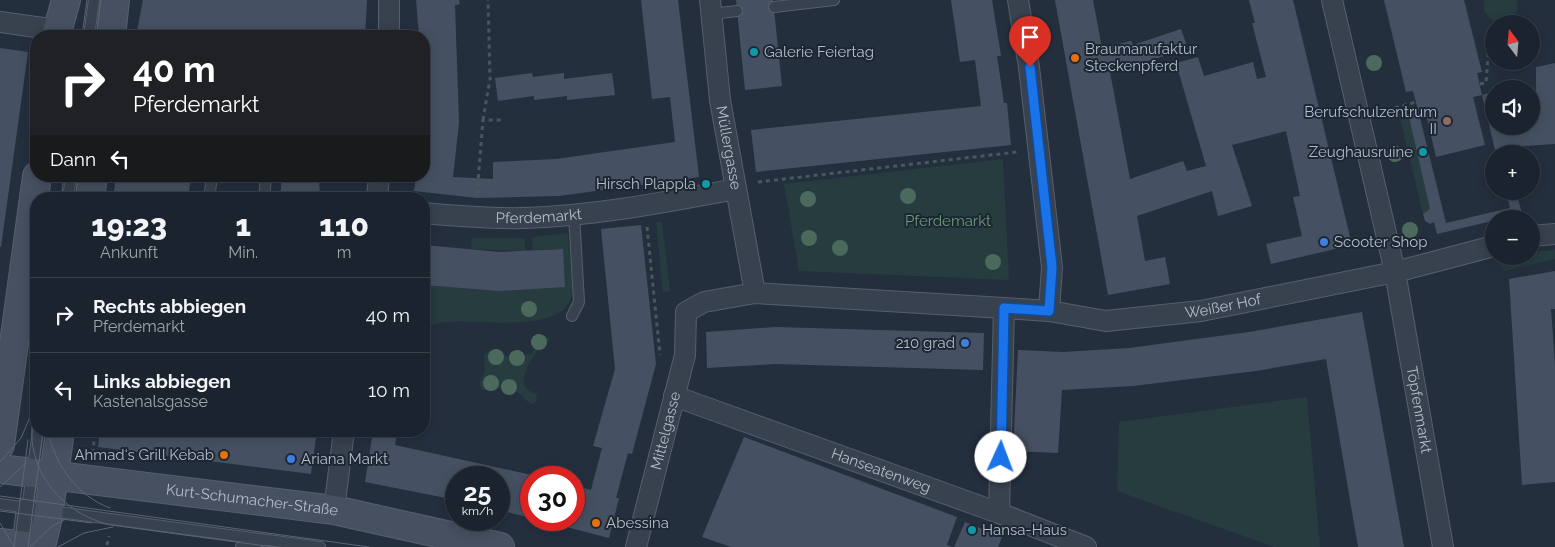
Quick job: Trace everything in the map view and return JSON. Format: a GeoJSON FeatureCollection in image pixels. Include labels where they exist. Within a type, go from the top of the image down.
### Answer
{"type":"FeatureCollection","features":[{"type":"Feature","properties":{"kind":"street"},"geometry":{"type":"LineString","coordinates":[[57,30],[66,0]]}},
{"type":"Feature","properties":{"kind":"street"},"geometry":{"type":"LineString","coordinates":[[112,30],[115,0]]}},
{"type":"Feature","properties":{"kind":"street"},"geometry":{"type":"LineString","coordinates":[[389,0],[389,30]]}},
{"type":"Feature","properties":{"kind":"street"},"geometry":{"type":"LineString","coordinates":[[755,294],[1049,311],[1052,267],[1030,67],[1018,0]]}},
{"type":"Feature","properties":{"kind":"street","name":"Töpfenmarkt"},"geometry":{"type":"LineString","coordinates":[[1332,0],[1394,272],[1443,547]]}},
{"type":"Feature","properties":{"kind":"street","name":"Müllergasse"},"geometry":{"type":"LineString","coordinates":[[711,7],[720,100],[755,294]]}},
{"type":"Feature","properties":{"kind":"street"},"geometry":{"type":"LineString","coordinates":[[0,22],[41,30]]}},
{"type":"Feature","properties":{"kind":"street","name":"Pferdemarkt"},"geometry":{"type":"LineString","coordinates":[[430,213],[514,218],[574,214],[644,205],[736,189]]}},
{"type":"Feature","properties":{"kind":"street"},"geometry":{"type":"LineString","coordinates":[[0,445],[30,227]]}},
{"type":"Feature","properties":{"kind":"street"},"geometry":{"type":"LineString","coordinates":[[1540,235],[1555,234]]}},
{"type":"Feature","properties":{"kind":"street","name":"Weißer Hof"},"geometry":{"type":"LineString","coordinates":[[1049,311],[1106,321],[1192,312],[1394,272],[1485,248]]}},
{"type":"Feature","properties":{"kind":"street","name":"Mittelgasse"},"geometry":{"type":"LineString","coordinates":[[636,547],[684,355],[686,312],[704,302],[755,294]]}},
{"type":"Feature","properties":{"kind":"street"},"geometry":{"type":"LineString","coordinates":[[999,513],[1004,308]]}},
{"type":"Feature","properties":{"kind":"street","name":"Hanseatenweg"},"geometry":{"type":"LineString","coordinates":[[674,396],[999,513],[1086,547]]}},
{"type":"Feature","properties":{"kind":"street"},"geometry":{"type":"LineString","coordinates":[[24,546],[38,509],[43,474],[58,437]]}},
{"type":"Feature","properties":{"kind":"street"},"geometry":{"type":"LineString","coordinates":[[334,510],[343,437]]}},
{"type":"Feature","properties":{"kind":"street","name":"Kurt-Schumacher-Straße"},"geometry":{"type":"LineString","coordinates":[[0,469],[334,510],[500,547]]}},
{"type":"Feature","properties":{"kind":"lane"},"geometry":{"type":"LineString","coordinates":[[90,30],[94,0]]}},
{"type":"Feature","properties":{"kind":"lane"},"geometry":{"type":"LineString","coordinates":[[774,7],[834,0]]}},
{"type":"Feature","properties":{"kind":"lane"},"geometry":{"type":"LineString","coordinates":[[711,7],[737,11]]}},
{"type":"Feature","properties":{"kind":"lane"},"geometry":{"type":"LineString","coordinates":[[572,316],[579,302],[574,214]]}},
{"type":"Feature","properties":{"kind":"lane"},"geometry":{"type":"LineString","coordinates":[[39,437],[43,474]]}},
{"type":"Feature","properties":{"kind":"lane"},"geometry":{"type":"LineString","coordinates":[[0,504],[320,547]]}},
{"type":"Feature","properties":{"kind":"lane"},"geometry":{"type":"LineString","coordinates":[[241,547],[267,540]]}},
{"type":"Feature","properties":{"kind":"path"},"geometry":{"type":"LineString","coordinates":[[477,198],[483,120],[490,79],[488,0]]}},
{"type":"Feature","properties":{"kind":"path"},"geometry":{"type":"LineString","coordinates":[[1480,84],[1486,83],[1487,70]]}},
{"type":"Feature","properties":{"kind":"path"},"geometry":{"type":"LineString","coordinates":[[1395,108],[1416,102]]}},
{"type":"Feature","properties":{"kind":"path"},"geometry":{"type":"LineString","coordinates":[[483,120],[505,120]]}},
{"type":"Feature","properties":{"kind":"path"},"geometry":{"type":"LineString","coordinates":[[736,189],[752,182],[786,177],[1039,149]]}},
{"type":"Feature","properties":{"kind":"path"},"geometry":{"type":"LineString","coordinates":[[644,205],[660,363]]}},
{"type":"Feature","properties":{"kind":"path"},"geometry":{"type":"LineString","coordinates":[[94,437],[93,451],[100,452]]}},
{"type":"Feature","properties":{"kind":"green space"},"geometry":{"type":"Polygon","coordinates":[[[1484,0],[1517,0],[1518,10],[1515,15],[1488,15],[1484,11],[1484,0]]]}},
{"type":"Feature","properties":{"kind":"green space"},"geometry":{"type":"Polygon","coordinates":[[[1408,113],[1430,209],[1423,214],[1399,115],[1408,113]]]}},
{"type":"Feature","properties":{"kind":"green space","name":"Pferdemarkt"},"geometry":{"type":"Polygon","coordinates":[[[1003,159],[1009,280],[799,271],[784,184],[1003,159]]]}},
{"type":"Feature","properties":{"kind":"green space"},"geometry":{"type":"Polygon","coordinates":[[[656,222],[662,222],[670,291],[663,292],[656,222]]]}},
{"type":"Feature","properties":{"kind":"green space"},"geometry":{"type":"Polygon","coordinates":[[[568,233],[572,292],[571,298],[564,309],[551,317],[535,321],[496,323],[446,322],[430,325],[430,285],[498,291],[563,249],[533,250],[532,237],[568,233]]]}},
{"type":"Feature","properties":{"kind":"green space"},"geometry":{"type":"Polygon","coordinates":[[[472,238],[525,238],[525,251],[471,249],[472,238]]]}},
{"type":"Feature","properties":{"kind":"green space"},"geometry":{"type":"Polygon","coordinates":[[[1555,250],[1555,259],[1540,263],[1540,251],[1555,250]]]}},
{"type":"Feature","properties":{"kind":"green space"},"geometry":{"type":"Polygon","coordinates":[[[1500,265],[1530,265],[1505,271],[1500,265]]]}},
{"type":"Feature","properties":{"kind":"green space"},"geometry":{"type":"Polygon","coordinates":[[[550,338],[549,341],[542,342],[530,362],[524,377],[524,384],[528,390],[536,394],[537,401],[533,404],[530,403],[517,392],[509,389],[482,390],[479,384],[485,371],[484,355],[490,351],[509,357],[532,354],[537,339],[550,338]]]}},
{"type":"Feature","properties":{"kind":"green space"},"geometry":{"type":"Polygon","coordinates":[[[1307,397],[1320,547],[1274,547],[1117,491],[1119,422],[1307,397]]]}},
{"type":"Feature","properties":{"kind":"building"},"geometry":{"type":"Polygon","coordinates":[[[143,0],[367,0],[365,30],[137,30],[143,0]]]}},
{"type":"Feature","properties":{"kind":"building"},"geometry":{"type":"Polygon","coordinates":[[[416,0],[459,0],[460,4],[455,5],[459,123],[453,177],[493,179],[493,162],[556,159],[675,142],[670,97],[652,99],[641,0],[678,0],[699,177],[559,196],[477,198],[414,191],[415,182],[430,182],[430,30],[418,30],[416,0]]]}},
{"type":"Feature","properties":{"kind":"building"},"geometry":{"type":"Polygon","coordinates":[[[736,0],[773,0],[782,86],[745,90],[736,0]]]}},
{"type":"Feature","properties":{"kind":"building"},"geometry":{"type":"Polygon","coordinates":[[[951,0],[992,0],[1001,56],[997,56],[1004,103],[1007,103],[1011,145],[756,172],[751,130],[981,106],[975,60],[960,62],[951,0]]]}},
{"type":"Feature","properties":{"kind":"building"},"geometry":{"type":"Polygon","coordinates":[[[1055,0],[1093,0],[1102,48],[1131,41],[1133,45],[1181,29],[1188,49],[1110,72],[1130,179],[1183,161],[1187,171],[1206,166],[1176,63],[1198,57],[1204,76],[1253,62],[1257,79],[1266,77],[1252,23],[1255,23],[1249,0],[1293,0],[1352,245],[1271,264],[1266,244],[1302,236],[1293,197],[1300,196],[1286,131],[1232,145],[1252,206],[1218,216],[1212,191],[1137,216],[1145,261],[1165,257],[1170,284],[1108,295],[1055,0]]]}},
{"type":"Feature","properties":{"kind":"building"},"geometry":{"type":"Polygon","coordinates":[[[1384,0],[1464,0],[1482,72],[1477,73],[1482,95],[1473,97],[1485,145],[1436,157],[1425,109],[1418,110],[1413,91],[1406,92],[1384,0]]]}},
{"type":"Feature","properties":{"kind":"building"},"geometry":{"type":"Polygon","coordinates":[[[0,48],[28,52],[1,247],[0,247],[0,48]]]}},
{"type":"Feature","properties":{"kind":"building"},"geometry":{"type":"Polygon","coordinates":[[[1555,63],[1555,144],[1494,145],[1491,135],[1540,135],[1540,80],[1536,80],[1536,70],[1540,70],[1540,66],[1555,63]]]}},
{"type":"Feature","properties":{"kind":"building"},"geometry":{"type":"Polygon","coordinates":[[[532,73],[533,77],[564,73],[564,79],[612,73],[615,95],[567,100],[567,96],[534,100],[534,96],[498,101],[495,78],[532,73]]]}},
{"type":"Feature","properties":{"kind":"building"},"geometry":{"type":"Polygon","coordinates":[[[1485,94],[1485,108],[1482,95],[1485,94]]]}},
{"type":"Feature","properties":{"kind":"building","name":"Zeughausruine"},"geometry":{"type":"Polygon","coordinates":[[[1418,110],[1446,223],[1485,214],[1485,223],[1437,234],[1434,222],[1430,224],[1425,221],[1423,214],[1430,209],[1408,113],[1418,110]]]}},
{"type":"Feature","properties":{"kind":"building"},"geometry":{"type":"Polygon","coordinates":[[[115,182],[190,182],[189,192],[114,192],[115,182]]]}},
{"type":"Feature","properties":{"kind":"building"},"geometry":{"type":"Polygon","coordinates":[[[281,182],[319,182],[320,192],[281,192],[281,182]]]}},
{"type":"Feature","properties":{"kind":"building","name":"Zeughausruine"},"geometry":{"type":"Polygon","coordinates":[[[1508,200],[1518,200],[1521,210],[1501,210],[1510,208],[1508,200]]]}},
{"type":"Feature","properties":{"kind":"building"},"geometry":{"type":"Polygon","coordinates":[[[641,225],[656,364],[632,454],[628,453],[616,498],[619,498],[609,538],[582,531],[585,531],[585,488],[591,490],[602,448],[593,446],[615,369],[601,229],[641,225]]]}},
{"type":"Feature","properties":{"kind":"building"},"geometry":{"type":"Polygon","coordinates":[[[430,246],[500,252],[563,249],[565,287],[498,291],[430,285],[430,246]]]}},
{"type":"Feature","properties":{"kind":"building"},"geometry":{"type":"Polygon","coordinates":[[[1555,271],[1555,309],[1551,309],[1555,366],[1555,482],[1522,485],[1509,279],[1555,271]]]}},
{"type":"Feature","properties":{"kind":"building"},"geometry":{"type":"Polygon","coordinates":[[[1362,312],[1404,547],[1358,547],[1326,359],[1256,371],[1133,386],[1062,390],[1058,453],[1013,451],[1018,350],[1063,352],[1129,348],[1249,332],[1362,312]]]}},
{"type":"Feature","properties":{"kind":"building"},"geometry":{"type":"Polygon","coordinates":[[[776,327],[984,333],[983,370],[775,364],[707,368],[706,332],[776,327]]]}},
{"type":"Feature","properties":{"kind":"building"},"geometry":{"type":"Polygon","coordinates":[[[99,437],[316,437],[311,474],[98,447],[99,437]]]}},
{"type":"Feature","properties":{"kind":"building"},"geometry":{"type":"Polygon","coordinates":[[[372,437],[396,437],[395,445],[491,466],[445,466],[445,498],[365,482],[372,437]]]}},
{"type":"Feature","properties":{"kind":"building"},"geometry":{"type":"Polygon","coordinates":[[[744,437],[957,517],[947,545],[952,547],[731,547],[702,537],[744,437]]]}},
{"type":"Feature","properties":{"kind":"building"},"geometry":{"type":"Polygon","coordinates":[[[510,470],[520,472],[520,515],[510,513],[510,470]]]}},
{"type":"Feature","properties":{"kind":"building","name":"Hansa-Haus"},"geometry":{"type":"Polygon","coordinates":[[[965,522],[1002,537],[998,547],[954,547],[965,522]]]}},
{"type":"Feature","properties":{"kind":"tram line"},"geometry":{"type":"LineString","coordinates":[[83,30],[87,0]]}},
{"type":"Feature","properties":{"kind":"tram line"},"geometry":{"type":"LineString","coordinates":[[97,30],[101,0]]}},
{"type":"Feature","properties":{"kind":"tram line"},"geometry":{"type":"LineString","coordinates":[[62,192],[63,182]]}},
{"type":"Feature","properties":{"kind":"tram line"},"geometry":{"type":"LineString","coordinates":[[76,192],[77,182]]}},
{"type":"Feature","properties":{"kind":"tram line"},"geometry":{"type":"LineString","coordinates":[[0,462],[21,438],[30,417]]}},
{"type":"Feature","properties":{"kind":"tram line"},"geometry":{"type":"LineString","coordinates":[[32,437],[35,456],[40,470],[48,483],[69,505],[96,521],[111,525],[273,547]]}},
{"type":"Feature","properties":{"kind":"tram line"},"geometry":{"type":"LineString","coordinates":[[28,547],[42,437]]}},
{"type":"Feature","properties":{"kind":"tram line"},"geometry":{"type":"LineString","coordinates":[[49,437],[56,456],[69,478],[87,496],[110,508]]}},
{"type":"Feature","properties":{"kind":"tram line"},"geometry":{"type":"LineString","coordinates":[[14,547],[28,440]]}},
{"type":"Feature","properties":{"kind":"tram line"},"geometry":{"type":"LineString","coordinates":[[0,487],[26,463]]}},
{"type":"Feature","properties":{"kind":"tram line"},"geometry":{"type":"LineString","coordinates":[[0,496],[369,547]]}},
{"type":"Feature","properties":{"kind":"tram line"},"geometry":{"type":"LineString","coordinates":[[0,511],[92,523]]}},
{"type":"Feature","properties":{"kind":"tram line"},"geometry":{"type":"LineString","coordinates":[[30,547],[52,526],[66,519]]}},
{"type":"Feature","properties":{"kind":"tram line"},"geometry":{"type":"LineString","coordinates":[[0,523],[14,547]]}},
{"type":"Feature","properties":{"kind":"tram line"},"geometry":{"type":"LineString","coordinates":[[58,547],[84,533],[113,527]]}},
{"type":"Feature","properties":{"kind":"place","name":"Galerie Feiertag"},"geometry":{"type":"Point","coordinates":[754,52]}},
{"type":"Feature","properties":{"kind":"place","name":"Braumanufaktur Steckenpferd"},"geometry":{"type":"Point","coordinates":[1075,58]}},
{"type":"Feature","properties":{"kind":"place","name":"Berufschulzentrum II"},"geometry":{"type":"Point","coordinates":[1447,121]}},
{"type":"Feature","properties":{"kind":"place","name":"Zeughausruine"},"geometry":{"type":"Point","coordinates":[1423,152]}},
{"type":"Feature","properties":{"kind":"place","name":"Hirsch Plappla"},"geometry":{"type":"Point","coordinates":[706,184]}},
{"type":"Feature","properties":{"kind":"place","name":"Scooter Shop"},"geometry":{"type":"Point","coordinates":[1324,242]}},
{"type":"Feature","properties":{"kind":"place","name":"210 grad"},"geometry":{"type":"Point","coordinates":[965,343]}},
{"type":"Feature","properties":{"kind":"place","name":"Ahmad‘s Grill Kebab"},"geometry":{"type":"Point","coordinates":[224,455]}},
{"type":"Feature","properties":{"kind":"place","name":"Ariana Markt"},"geometry":{"type":"Point","coordinates":[291,459]}},
{"type":"Feature","properties":{"kind":"place","name":"Abessina"},"geometry":{"type":"Point","coordinates":[596,523]}},
{"type":"Feature","properties":{"kind":"place","name":"Hansa-Haus"},"geometry":{"type":"Point","coordinates":[972,530]}},
{"type":"Feature","properties":{"kind":"route"},"geometry":{"type":"LineString","coordinates":[[1001,457],[1004,308],[1049,311],[1052,267],[1030,67]]}}]}
